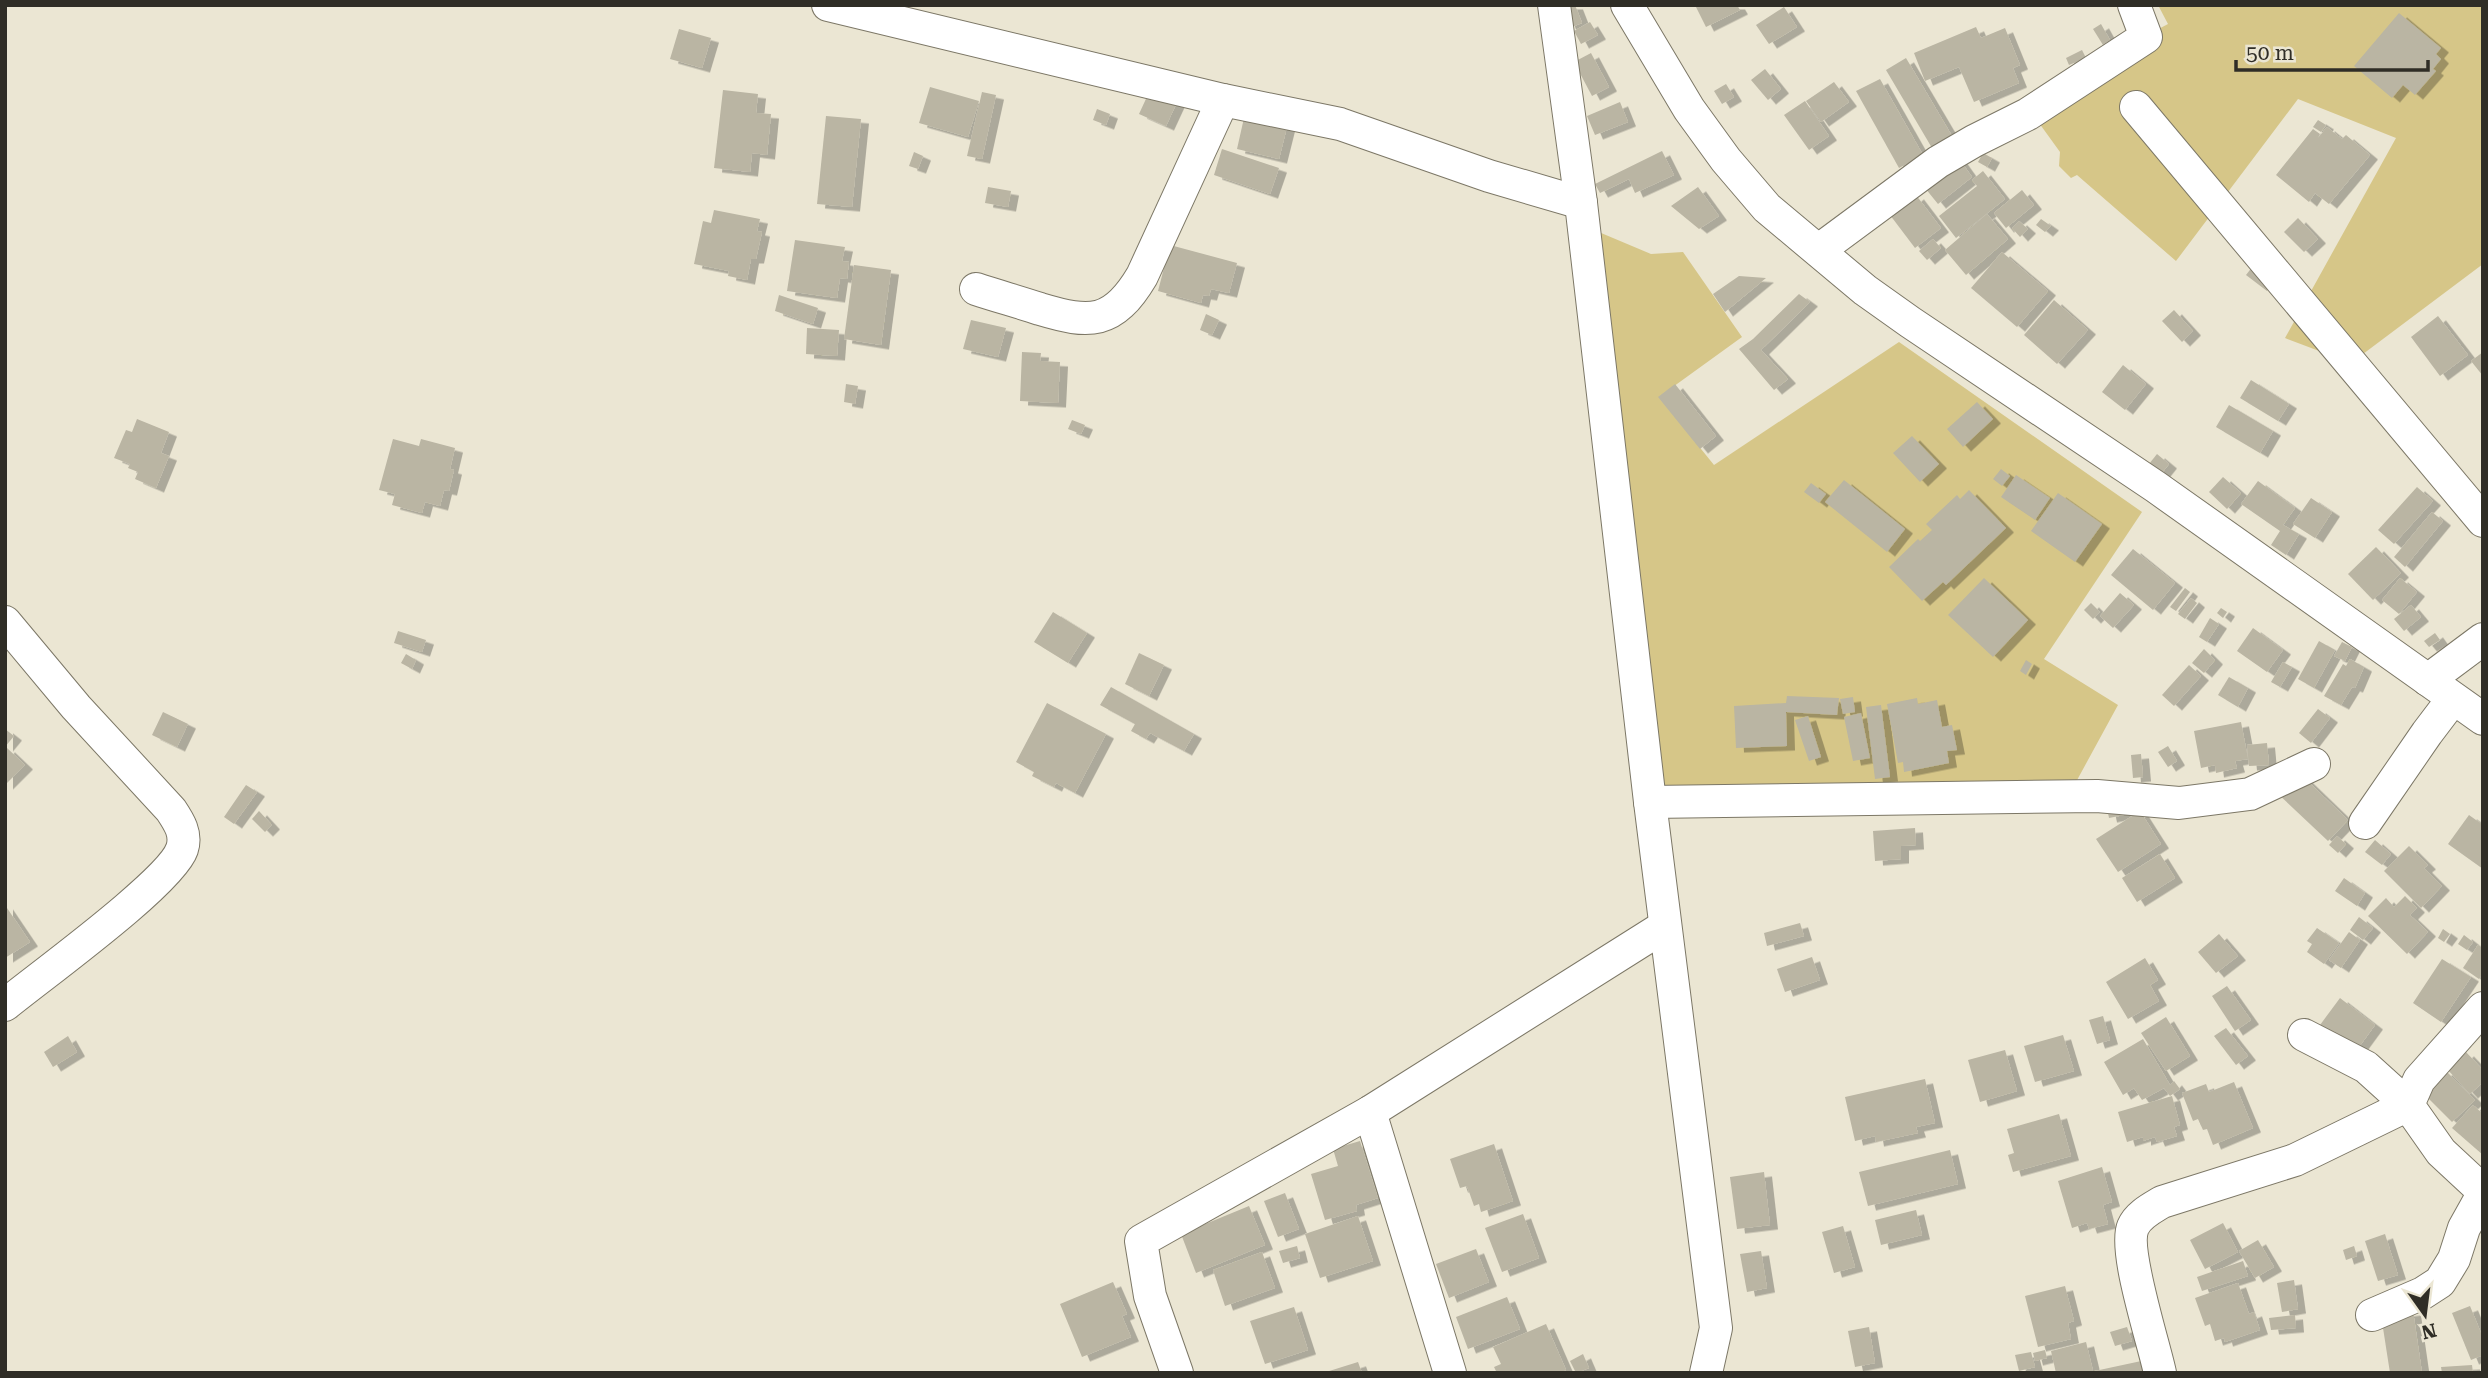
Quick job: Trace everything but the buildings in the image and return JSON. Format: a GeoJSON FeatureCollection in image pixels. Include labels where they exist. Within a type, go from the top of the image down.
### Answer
{"type":"FeatureCollection","features":[{"type":"Feature","properties":{"kind":"street"},"geometry":{"type":"LineString","coordinates":[[828,5],[1223,100],[1340,124],[1489,176],[1581,202]]}},
{"type":"Feature","properties":{"kind":"street"},"geometry":{"type":"LineString","coordinates":[[1554,5],[1581,202],[1650,802],[1716,1328],[1706,1373]]}},
{"type":"Feature","properties":{"kind":"street"},"geometry":{"type":"LineString","coordinates":[[1627,5],[1689,109],[1726,160],[1767,208],[1865,290],[2155,487],[2483,719]]}},
{"type":"Feature","properties":{"kind":"street"},"geometry":{"type":"LineString","coordinates":[[1819,250],[1938,162],[2028,114],[2146,37],[2134,5]]}},
{"type":"Feature","properties":{"kind":"street"},"geometry":{"type":"LineString","coordinates":[[976,289],[1073,319],[1093,319],[1112,311],[1130,297],[1142,276],[1223,100]]}},
{"type":"Feature","properties":{"kind":"street"},"geometry":{"type":"LineString","coordinates":[[2136,107],[2483,521]]}},
{"type":"Feature","properties":{"kind":"street"},"geometry":{"type":"LineString","coordinates":[[5,622],[76,707],[171,810],[182,827],[183,847],[174,864],[139,898],[5,1004]]}},
{"type":"Feature","properties":{"kind":"street"},"geometry":{"type":"LineString","coordinates":[[2428,680],[2483,639]]}},
{"type":"Feature","properties":{"kind":"street"},"geometry":{"type":"LineString","coordinates":[[2365,823],[2452,699]]}},
{"type":"Feature","properties":{"kind":"street"},"geometry":{"type":"LineString","coordinates":[[1650,802],[2097,796],[2179,803],[2250,794],[2314,764]]}},
{"type":"Feature","properties":{"kind":"street"},"geometry":{"type":"LineString","coordinates":[[1177,1373],[1150,1296],[1142,1241],[1370,1112],[1665,926]]}},
{"type":"Feature","properties":{"kind":"street"},"geometry":{"type":"LineString","coordinates":[[2160,1373],[2130,1248],[2133,1226],[2147,1210],[2162,1202],[2295,1160],[2408,1105],[2418,1080],[2483,1008]]}},
{"type":"Feature","properties":{"kind":"street"},"geometry":{"type":"LineString","coordinates":[[2304,1035],[2365,1067],[2408,1105],[2441,1152],[2483,1192],[2464,1228],[2454,1259],[2440,1282],[2423,1293],[2372,1315]]}},
{"type":"Feature","properties":{"kind":"street"},"geometry":{"type":"LineString","coordinates":[[1370,1112],[1450,1373]]}},
{"type":"Feature","properties":{"kind":"shaded area"},"geometry":{"type":"Polygon","coordinates":[[[2158,5],[2483,5],[2483,264],[2351,363],[2285,338],[2396,138],[2298,99],[2176,261],[2077,175],[2071,178],[2059,166],[2060,152],[2034,116],[2104,58],[2168,24],[2158,5]]]}},
{"type":"Feature","properties":{"kind":"shaded area"},"geometry":{"type":"Polygon","coordinates":[[[1575,222],[1651,254],[1683,252],[1742,337],[1659,397],[1714,465],[1899,342],[2142,512],[2044,659],[2118,705],[2070,793],[1643,795],[1575,222]]]}}]}
